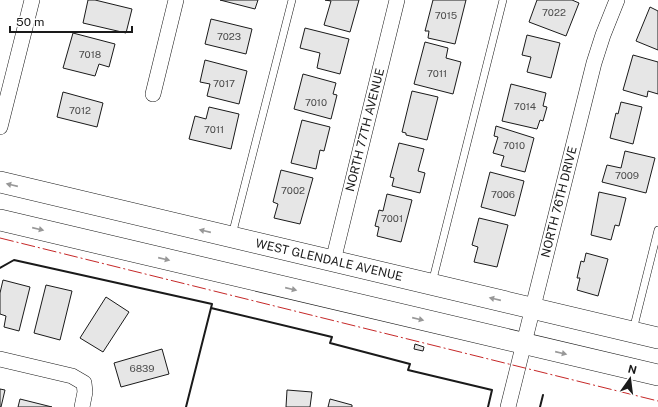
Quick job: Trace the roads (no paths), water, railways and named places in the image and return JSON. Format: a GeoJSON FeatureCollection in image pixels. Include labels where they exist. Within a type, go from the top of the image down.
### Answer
{"type":"FeatureCollection","features":[{"type":"Feature","properties":{"kind":"main road","name":"WEST GLENDALE AVENUE"},"geometry":{"type":"LineString","coordinates":[[0,182],[658,338]]}},
{"type":"Feature","properties":{"kind":"main road"},"geometry":{"type":"LineString","coordinates":[[0,220],[658,375]]}},
{"type":"Feature","properties":{"kind":"street"},"geometry":{"type":"LineString","coordinates":[[0,127],[32,0]]}},
{"type":"Feature","properties":{"kind":"street"},"geometry":{"type":"LineString","coordinates":[[153,94],[176,0]]}},
{"type":"Feature","properties":{"kind":"street","name":"NORTH 77TH AVENUE"},"geometry":{"type":"LineString","coordinates":[[333,261],[397,0]]}},
{"type":"Feature","properties":{"kind":"street","name":"NORTH 76TH DRIVE"},"geometry":{"type":"LineString","coordinates":[[508,407],[594,63],[617,0]]}},
{"type":"Feature","properties":{"kind":"street"},"geometry":{"type":"LineString","coordinates":[[0,359],[72,376],[84,383],[85,392],[82,407]]}},
{"type":"Feature","properties":{"kind":"lane"},"geometry":{"type":"LineString","coordinates":[[231,237],[292,0]]}},
{"type":"Feature","properties":{"kind":"lane"},"geometry":{"type":"LineString","coordinates":[[432,284],[503,0]]}},
{"type":"Feature","properties":{"kind":"lane"},"geometry":{"type":"LineString","coordinates":[[632,332],[658,230]]}}]}
